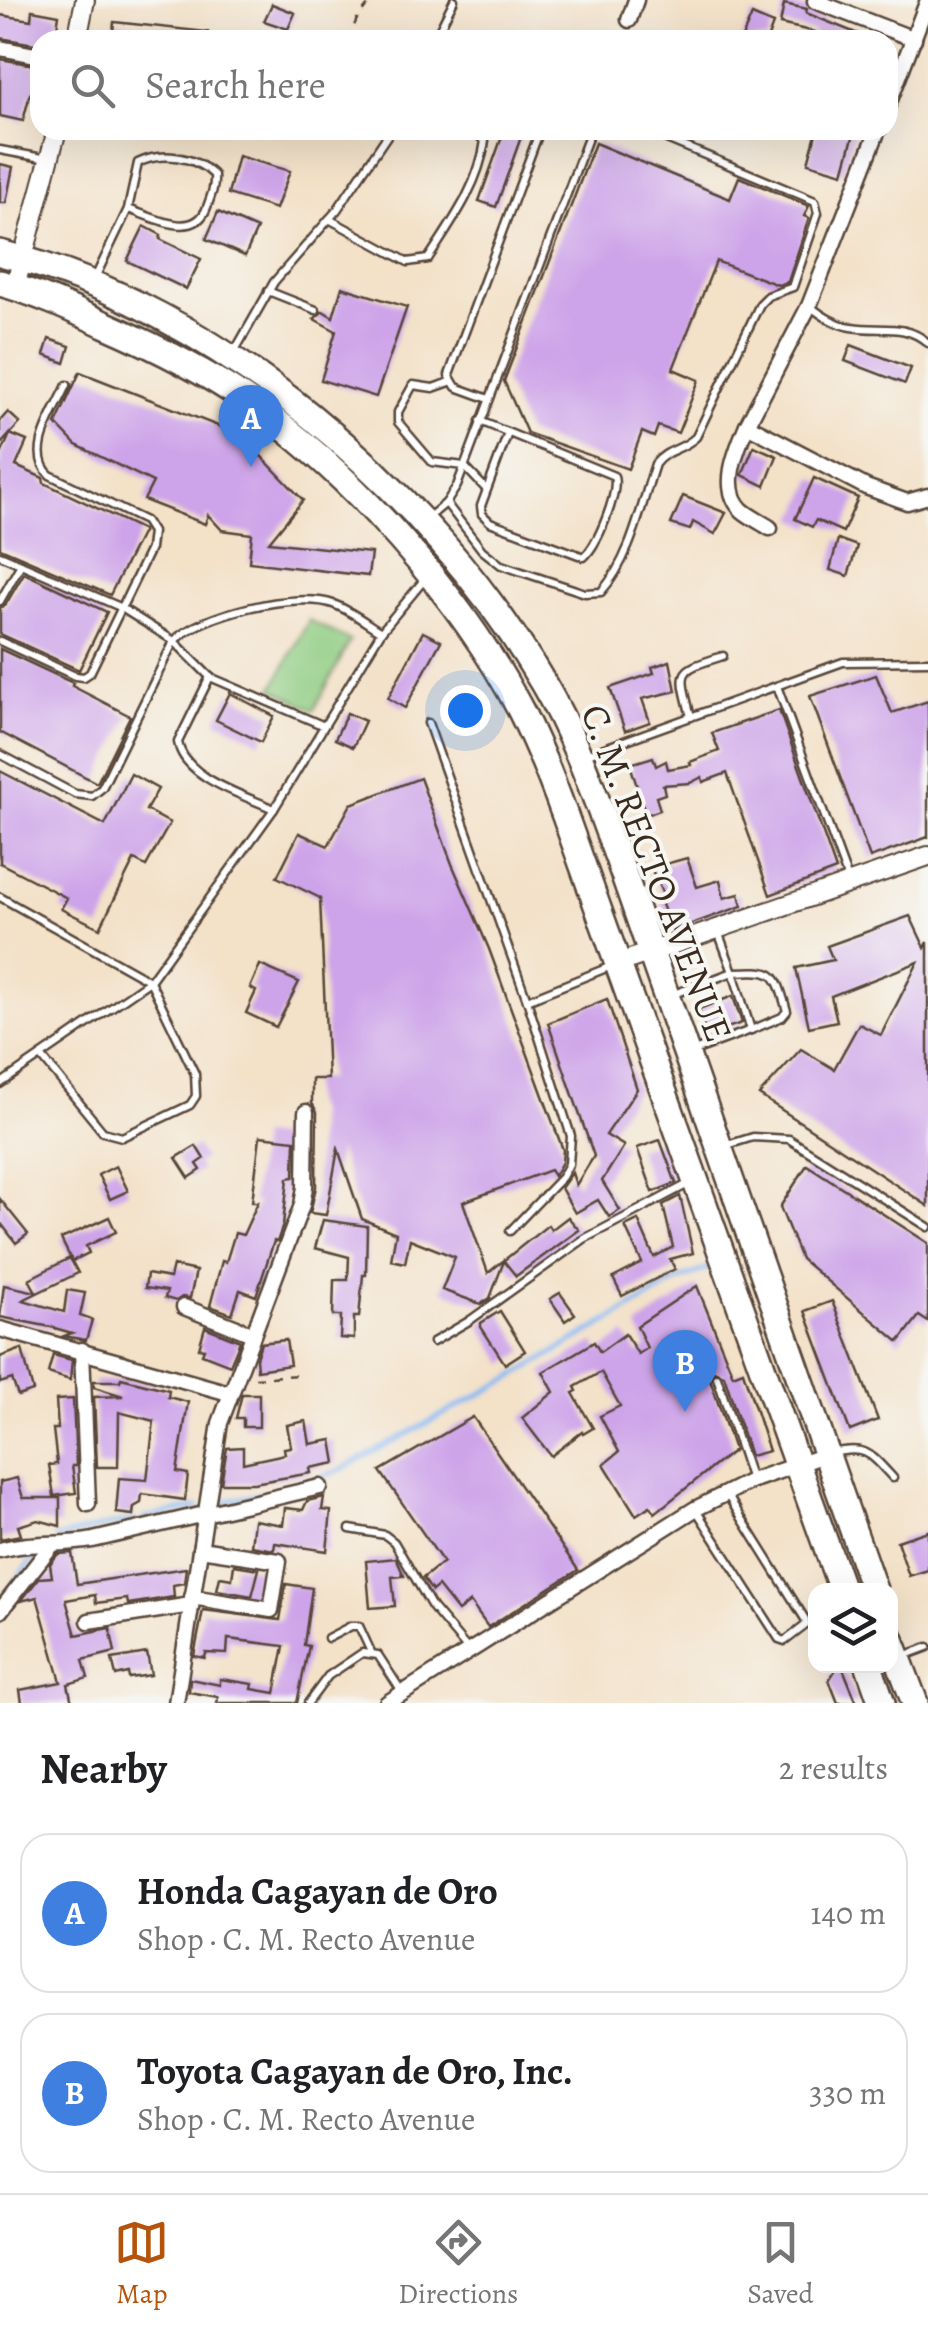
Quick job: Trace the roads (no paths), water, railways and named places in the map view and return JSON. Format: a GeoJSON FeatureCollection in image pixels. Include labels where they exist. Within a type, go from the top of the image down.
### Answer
{"type":"FeatureCollection","features":[{"type":"Feature","properties":{"kind":"highway","name":"C. M. RECTO AVENUE"},"geometry":{"type":"LineString","coordinates":[[12,256],[92,285],[231,357],[282,394],[360,458],[424,521],[489,599],[519,644],[545,686],[579,757],[872,1583]]}},
{"type":"Feature","properties":{"kind":"highway","name":"C. M. RECTO AVENUE"},"geometry":{"type":"LineString","coordinates":[[8,285],[121,332],[216,380],[290,433],[343,479],[428,576],[482,647],[520,708],[543,756],[839,1583]]}},
{"type":"Feature","properties":{"kind":"highway"},"geometry":{"type":"LineString","coordinates":[[898,1659],[914,1703]]}},
{"type":"Feature","properties":{"kind":"highway"},"geometry":{"type":"LineString","coordinates":[[871,1673],[882,1703]]}},
{"type":"Feature","properties":{"kind":"street"},"geometry":{"type":"LineString","coordinates":[[79,30],[85,0]]}},
{"type":"Feature","properties":{"kind":"street"},"geometry":{"type":"LineString","coordinates":[[629,20],[636,0]]}},
{"type":"Feature","properties":{"kind":"street"},"geometry":{"type":"LineString","coordinates":[[898,80],[928,0]]}},
{"type":"Feature","properties":{"kind":"street"},"geometry":{"type":"LineString","coordinates":[[814,1],[890,30]]}},
{"type":"Feature","properties":{"kind":"street"},"geometry":{"type":"LineString","coordinates":[[898,33],[914,39]]}},
{"type":"Feature","properties":{"kind":"street"},"geometry":{"type":"LineString","coordinates":[[0,48],[30,54]]}},
{"type":"Feature","properties":{"kind":"street"},"geometry":{"type":"LineString","coordinates":[[8,285],[12,256],[54,140]]}},
{"type":"Feature","properties":{"kind":"street"},"geometry":{"type":"LineString","coordinates":[[770,528],[740,508],[732,493],[733,466],[747,424],[809,306],[874,140]]}},
{"type":"Feature","properties":{"kind":"street"},"geometry":{"type":"LineString","coordinates":[[747,424],[866,487],[907,502],[928,496]]}},
{"type":"Feature","properties":{"kind":"street"},"geometry":{"type":"LineString","coordinates":[[619,964],[928,856]]}},
{"type":"Feature","properties":{"kind":"street"},"geometry":{"type":"LineString","coordinates":[[176,1703],[214,1452],[232,1386],[302,1205],[306,1112]]}},
{"type":"Feature","properties":{"kind":"street"},"geometry":{"type":"LineString","coordinates":[[184,1307],[252,1334]]}},
{"type":"Feature","properties":{"kind":"street"},"geometry":{"type":"LineString","coordinates":[[0,1329],[232,1386]]}},
{"type":"Feature","properties":{"kind":"street"},"geometry":{"type":"LineString","coordinates":[[82,1350],[88,1504]]}},
{"type":"Feature","properties":{"kind":"street"},"geometry":{"type":"LineString","coordinates":[[387,1703],[695,1509],[751,1481],[826,1455]]}},
{"type":"Feature","properties":{"kind":"street"},"geometry":{"type":"LineString","coordinates":[[0,1550],[18,1545],[93,1540],[320,1488]]}},
{"type":"Feature","properties":{"kind":"street"},"geometry":{"type":"LineString","coordinates":[[0,1611],[52,1545]]}},
{"type":"Feature","properties":{"kind":"street"},"geometry":{"type":"LineString","coordinates":[[89,1621],[191,1601],[271,1610],[279,1562],[200,1549]]}},
{"type":"Feature","properties":{"kind":"lane"},"geometry":{"type":"LineString","coordinates":[[439,30],[454,0]]}},
{"type":"Feature","properties":{"kind":"lane"},"geometry":{"type":"LineString","coordinates":[[216,380],[281,272],[329,219],[385,140]]}},
{"type":"Feature","properties":{"kind":"lane"},"geometry":{"type":"LineString","coordinates":[[329,219],[408,262],[428,258],[462,208],[482,157],[484,140]]}},
{"type":"Feature","properties":{"kind":"lane"},"geometry":{"type":"LineString","coordinates":[[450,382],[458,347],[536,140]]}},
{"type":"Feature","properties":{"kind":"lane"},"geometry":{"type":"LineString","coordinates":[[424,521],[446,503],[464,466],[586,140]]}},
{"type":"Feature","properties":{"kind":"lane"},"geometry":{"type":"LineString","coordinates":[[446,503],[482,550],[501,565],[585,593],[601,592],[612,580],[624,555],[655,464],[664,452],[685,447],[696,437],[760,304],[768,296],[792,288],[816,217],[815,201],[669,140]]}},
{"type":"Feature","properties":{"kind":"lane"},"geometry":{"type":"LineString","coordinates":[[0,150],[49,160]]}},
{"type":"Feature","properties":{"kind":"lane"},"geometry":{"type":"LineString","coordinates":[[92,285],[128,208],[134,168],[144,160],[162,156],[198,164],[214,175],[215,185],[202,220],[194,224],[181,226],[128,208]]}},
{"type":"Feature","properties":{"kind":"lane"},"geometry":{"type":"LineString","coordinates":[[268,291],[316,310]]}},
{"type":"Feature","properties":{"kind":"lane"},"geometry":{"type":"LineString","coordinates":[[809,306],[824,318],[853,328],[890,328],[918,334],[928,342]]}},
{"type":"Feature","properties":{"kind":"lane"},"geometry":{"type":"LineString","coordinates":[[486,489],[464,466],[432,462],[398,422],[398,412],[413,385],[433,388],[450,382],[489,399]]}},
{"type":"Feature","properties":{"kind":"lane"},"geometry":{"type":"LineString","coordinates":[[0,641],[84,677],[90,672],[150,550],[152,532],[145,521],[44,470],[39,448],[67,385]]}},
{"type":"Feature","properties":{"kind":"lane"},"geometry":{"type":"LineString","coordinates":[[480,421],[508,432],[614,476],[617,483],[591,550],[584,557],[490,522],[482,514],[480,506],[508,432]]}},
{"type":"Feature","properties":{"kind":"lane"},"geometry":{"type":"LineString","coordinates":[[0,556],[120,607],[174,640],[210,677],[322,725]]}},
{"type":"Feature","properties":{"kind":"lane"},"geometry":{"type":"LineString","coordinates":[[0,601],[21,564]]}},
{"type":"Feature","properties":{"kind":"lane"},"geometry":{"type":"LineString","coordinates":[[0,1084],[150,980],[274,809],[381,632],[428,576]]}},
{"type":"Feature","properties":{"kind":"lane"},"geometry":{"type":"LineString","coordinates":[[0,754],[84,797],[98,792],[174,640],[188,628],[209,618],[307,600],[332,603],[381,632]]}},
{"type":"Feature","properties":{"kind":"lane"},"geometry":{"type":"LineString","coordinates":[[691,717],[684,674],[690,667],[723,656]]}},
{"type":"Feature","properties":{"kind":"lane"},"geometry":{"type":"LineString","coordinates":[[579,757],[843,662],[928,661]]}},
{"type":"Feature","properties":{"kind":"lane"},"geometry":{"type":"LineString","coordinates":[[210,677],[183,728],[179,751],[203,775],[274,809]]}},
{"type":"Feature","properties":{"kind":"lane"},"geometry":{"type":"LineString","coordinates":[[777,686],[849,882]]}},
{"type":"Feature","properties":{"kind":"lane"},"geometry":{"type":"LineString","coordinates":[[428,723],[571,1136],[572,1150],[562,1177],[510,1231]]}},
{"type":"Feature","properties":{"kind":"lane"},"geometry":{"type":"LineString","coordinates":[[0,897],[150,980],[195,1074],[196,1096],[190,1105],[122,1136],[113,1136],[104,1132],[41,1056]]}},
{"type":"Feature","properties":{"kind":"lane"},"geometry":{"type":"LineString","coordinates":[[716,928],[751,1030]]}},
{"type":"Feature","properties":{"kind":"lane"},"geometry":{"type":"LineString","coordinates":[[527,1000],[619,964]]}},
{"type":"Feature","properties":{"kind":"lane"},"geometry":{"type":"LineString","coordinates":[[666,997],[732,972],[765,970],[778,979],[787,1011],[782,1017],[685,1054]]}},
{"type":"Feature","properties":{"kind":"lane"},"geometry":{"type":"LineString","coordinates":[[718,1147],[753,1137],[790,1140],[928,1227]]}},
{"type":"Feature","properties":{"kind":"lane"},"geometry":{"type":"LineString","coordinates":[[432,1342],[469,1321],[584,1239],[696,1180]]}},
{"type":"Feature","properties":{"kind":"lane"},"geometry":{"type":"LineString","coordinates":[[717,1377],[751,1481]]}},
{"type":"Feature","properties":{"kind":"lane"},"geometry":{"type":"LineString","coordinates":[[826,1455],[857,1448],[868,1452],[893,1478]]}},
{"type":"Feature","properties":{"kind":"lane"},"geometry":{"type":"LineString","coordinates":[[695,1509],[779,1640],[785,1641],[806,1626],[805,1619],[726,1493]]}},
{"type":"Feature","properties":{"kind":"lane"},"geometry":{"type":"LineString","coordinates":[[350,1530],[385,1534],[394,1542],[432,1608],[471,1653]]}},
{"type":"Feature","properties":{"kind":"lane"},"geometry":{"type":"LineString","coordinates":[[328,1638],[359,1626],[372,1652]]}},
{"type":"Feature","properties":{"kind":"lane"},"geometry":{"type":"LineString","coordinates":[[898,1648],[928,1647]]}},
{"type":"Feature","properties":{"kind":"lane"},"geometry":{"type":"LineString","coordinates":[[308,1703],[328,1676],[362,1652],[378,1654],[403,1693]]}},
{"type":"Feature","properties":{"kind":"waterway"},"geometry":{"type":"LineString","coordinates":[[302,1484],[340,1470],[509,1379],[677,1281],[711,1267]]}},
{"type":"Feature","properties":{"kind":"waterway"},"geometry":{"type":"LineString","coordinates":[[213,1504],[264,1493]]}},
{"type":"Feature","properties":{"kind":"waterway"},"geometry":{"type":"LineString","coordinates":[[145,1518],[198,1507]]}},
{"type":"Feature","properties":{"kind":"waterway"},"geometry":{"type":"LineString","coordinates":[[56,1538],[133,1520]]}},
{"type":"Feature","properties":{"kind":"waterway"},"geometry":{"type":"LineString","coordinates":[[2,1599],[37,1553]]}},
{"type":"Feature","properties":{"kind":"place","name":"Honda Cagayan de Oro"},"geometry":{"type":"Point","coordinates":[251,467]}},
{"type":"Feature","properties":{"kind":"place","name":"Toyota Cagayan de Oro, Inc."},"geometry":{"type":"Point","coordinates":[685,1412]}}]}
